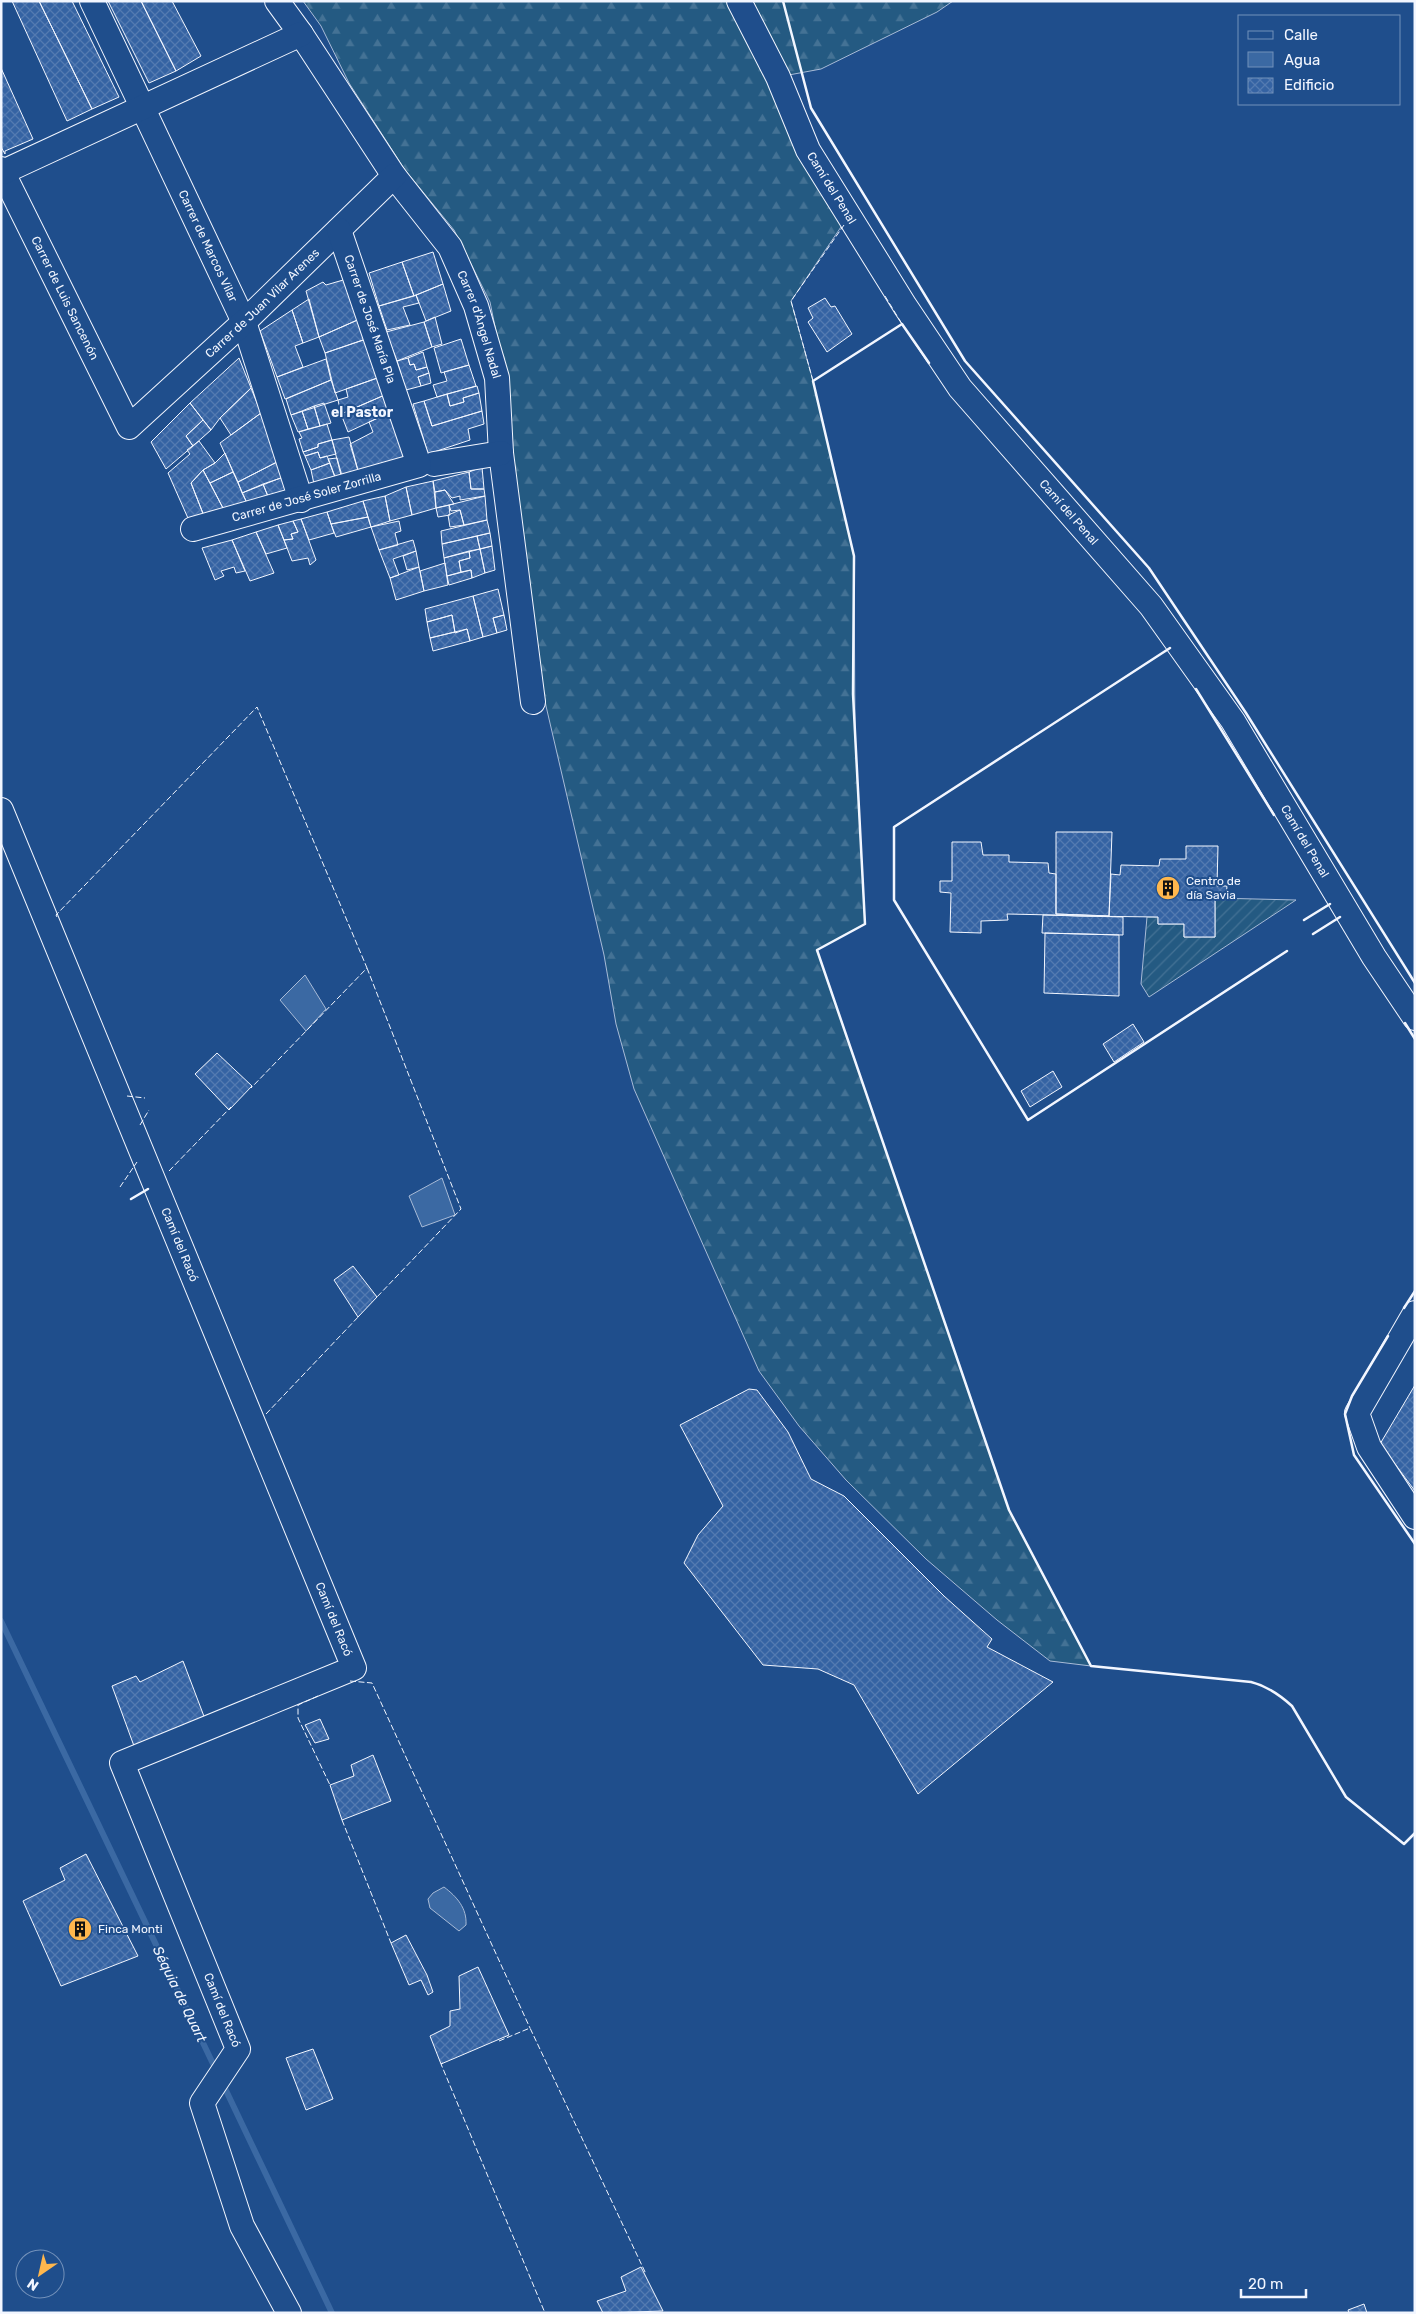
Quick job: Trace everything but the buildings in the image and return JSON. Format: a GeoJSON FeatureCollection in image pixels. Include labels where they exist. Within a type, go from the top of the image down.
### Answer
{"type":"FeatureCollection","features":[{"type":"Feature","properties":{"kind":"street","name":"Carrer de Marcos Vilar"},"geometry":{"type":"LineString","coordinates":[[92,1],[244,322],[301,500]]}},
{"type":"Feature","properties":{"kind":"street","name":"Carrer d'Àngel Nadal"},"geometry":{"type":"LineString","coordinates":[[277,1],[301,34],[394,176],[450,246],[476,306],[497,378],[501,452],[533,702]]}},
{"type":"Feature","properties":{"kind":"street","name":"Camí del Penal"},"geometry":{"type":"LineString","coordinates":[[739,1],[778,78],[808,150],[927,339],[960,388],[1151,606],[1233,721],[1374,957],[1415,1018]]}},
{"type":"Feature","properties":{"kind":"street"},"geometry":{"type":"LineString","coordinates":[[2,171],[301,34]]}},
{"type":"Feature","properties":{"kind":"street","name":"Carrer de Luis Sancenón"},"geometry":{"type":"LineString","coordinates":[[2,171],[128,427]]}},
{"type":"Feature","properties":{"kind":"street","name":"Carrer de Juan Vilar Arenes"},"geometry":{"type":"LineString","coordinates":[[128,427],[244,322],[394,176]]}},
{"type":"Feature","properties":{"kind":"street","name":"Carrer de José María Pla"},"geometry":{"type":"LineString","coordinates":[[340,230],[426,465]]}},
{"type":"Feature","properties":{"kind":"street","name":"Carrer de José Soler Zorrilla"},"geometry":{"type":"LineString","coordinates":[[192,529],[426,465],[501,452]]}},
{"type":"Feature","properties":{"kind":"street","name":"Camí del Racó"},"geometry":{"type":"LineString","coordinates":[[1,810],[354,1668],[122,1763],[238,2049],[202,2103],[242,2226],[289,2313]]}},
{"type":"Feature","properties":{"kind":"street"},"geometry":{"type":"LineString","coordinates":[[1415,1313],[1358,1413],[1369,1447],[1415,1517]]}},
{"type":"Feature","properties":{"kind":"green space"},"geometry":{"type":"Polygon","coordinates":[[[303,1],[734,1],[843,224],[791,301],[813,381],[854,556],[855,734],[865,924],[817,950],[1009,1510],[1091,1666],[1050,1661],[997,1620],[926,1559],[846,1480],[799,1426],[759,1371],[634,1089],[616,1024],[604,955],[546,706],[504,473],[505,376],[490,302],[454,230],[405,170],[349,83],[321,26],[303,1]]]}},
{"type":"Feature","properties":{"kind":"green space"},"geometry":{"type":"Polygon","coordinates":[[[739,1],[953,1],[937,12],[821,69],[778,77],[739,1]]]}},
{"type":"Feature","properties":{"kind":"green space"},"geometry":{"type":"Polygon","coordinates":[[[1215,898],[1296,900],[1149,997],[1141,984],[1147,917],[1158,917],[1158,924],[1184,924],[1184,937],[1215,937],[1215,898]]]}},
{"type":"Feature","properties":{"kind":"water"},"geometry":{"type":"Polygon","coordinates":[[[305,975],[326,1009],[306,1031],[280,1000],[305,975]]]}},
{"type":"Feature","properties":{"kind":"water"},"geometry":{"type":"Polygon","coordinates":[[[442,1178],[455,1215],[422,1227],[409,1196],[442,1178]]]}},
{"type":"Feature","properties":{"kind":"water"},"geometry":{"type":"Polygon","coordinates":[[[444,1887],[457,1899],[465,1913],[466,1925],[459,1931],[430,1908],[428,1899],[433,1893],[444,1887]]]}},
{"type":"Feature","properties":{"kind":"waterway","name":"Séquia de Quart"},"geometry":{"type":"LineString","coordinates":[[1,1621],[216,2070]]}},
{"type":"Feature","properties":{"kind":"waterway","name":"Séquia de Quart"},"geometry":{"type":"LineString","coordinates":[[222,2082],[332,2313]]}},
{"type":"Feature","properties":{"kind":"fence"},"geometry":{"type":"LineString","coordinates":[[813,381],[791,301],[844,225]]}},
{"type":"Feature","properties":{"kind":"fence"},"geometry":{"type":"LineString","coordinates":[[885,296],[902,324]]}},
{"type":"Feature","properties":{"kind":"fence"},"geometry":{"type":"LineString","coordinates":[[57,917],[56,915],[257,707],[367,968],[251,1088]]}},
{"type":"Feature","properties":{"kind":"fence"},"geometry":{"type":"LineString","coordinates":[[367,968],[461,1209],[376,1298]]}},
{"type":"Feature","properties":{"kind":"fence"},"geometry":{"type":"LineString","coordinates":[[127,1096],[145,1098]]}},
{"type":"Feature","properties":{"kind":"fence"},"geometry":{"type":"LineString","coordinates":[[169,1171],[231,1107]]}},
{"type":"Feature","properties":{"kind":"fence"},"geometry":{"type":"LineString","coordinates":[[140,1125],[149,1110]]}},
{"type":"Feature","properties":{"kind":"fence"},"geometry":{"type":"LineString","coordinates":[[120,1187],[137,1162]]}},
{"type":"Feature","properties":{"kind":"fence"},"geometry":{"type":"LineString","coordinates":[[266,1414],[360,1315]]}},
{"type":"Feature","properties":{"kind":"fence"},"geometry":{"type":"LineString","coordinates":[[350,1681],[372,1683],[530,2028]]}},
{"type":"Feature","properties":{"kind":"fence"},"geometry":{"type":"LineString","coordinates":[[318,1696],[298,1705],[298,1718],[330,1785]]}},
{"type":"Feature","properties":{"kind":"fence"},"geometry":{"type":"LineString","coordinates":[[342,1820],[391,1943]]}},
{"type":"Feature","properties":{"kind":"fence"},"geometry":{"type":"LineString","coordinates":[[499,2041],[530,2028],[646,2274]]}},
{"type":"Feature","properties":{"kind":"fence"},"geometry":{"type":"LineString","coordinates":[[443,2063],[441,2064],[545,2313]]}},
{"type":"Feature","properties":{"kind":"wall"},"geometry":{"type":"LineString","coordinates":[[783,1],[811,108],[965,361],[1149,568],[1246,713],[1415,983]]}},
{"type":"Feature","properties":{"kind":"wall"},"geometry":{"type":"LineString","coordinates":[[929,363],[902,324],[813,381],[854,556],[853,694],[865,924],[817,950],[1009,1510],[1091,1666],[1251,1682],[1268,1688],[1292,1706],[1346,1797],[1404,1844],[1415,1833]]}},
{"type":"Feature","properties":{"kind":"wall"},"geometry":{"type":"LineString","coordinates":[[1170,648],[894,827],[894,900],[1028,1120],[1287,951]]}},
{"type":"Feature","properties":{"kind":"wall"},"geometry":{"type":"LineString","coordinates":[[1196,689],[1274,815]]}},
{"type":"Feature","properties":{"kind":"wall"},"geometry":{"type":"LineString","coordinates":[[1304,920],[1330,904]]}},
{"type":"Feature","properties":{"kind":"wall"},"geometry":{"type":"LineString","coordinates":[[1313,934],[1340,917]]}},
{"type":"Feature","properties":{"kind":"wall"},"geometry":{"type":"LineString","coordinates":[[1405,1023],[1415,1039]]}},
{"type":"Feature","properties":{"kind":"wall"},"geometry":{"type":"LineString","coordinates":[[131,1199],[148,1189]]}},
{"type":"Feature","properties":{"kind":"wall"},"geometry":{"type":"LineString","coordinates":[[1404,1308],[1415,1291]]}},
{"type":"Feature","properties":{"kind":"wall"},"geometry":{"type":"LineString","coordinates":[[1388,1336],[1352,1396],[1345,1414],[1354,1455],[1415,1544]]}},
{"type":"Feature","properties":{"kind":"place","name":"Centro de día Savia"},"geometry":{"type":"Point","coordinates":[1168,888]}},
{"type":"Feature","properties":{"kind":"place","name":"Finca Monti"},"geometry":{"type":"Point","coordinates":[80,1929]}},
{"type":"Feature","properties":{"kind":"district","name":"el Pastor"},"geometry":{"type":"Point","coordinates":[362,412]}}]}
